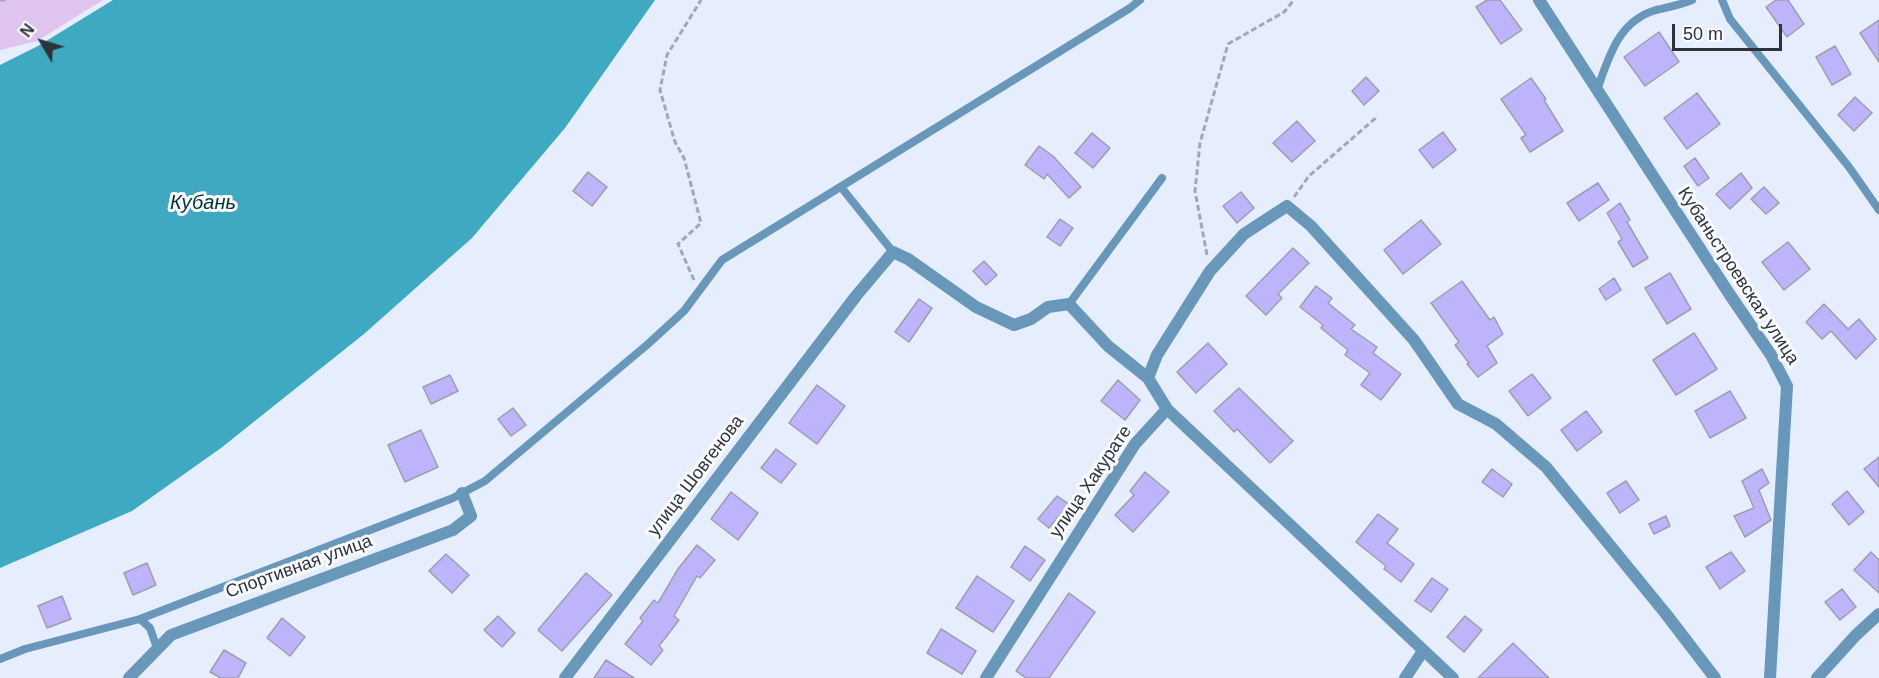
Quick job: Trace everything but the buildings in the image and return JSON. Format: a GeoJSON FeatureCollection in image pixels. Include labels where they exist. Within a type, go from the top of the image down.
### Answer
{"type":"FeatureCollection","features":[{"type":"Feature","properties":{"kind":"street","name":"Кубаньстроевская улица"},"geometry":{"type":"LineString","coordinates":[[1539,0],[1596,92],[1771,355],[1787,386],[1770,678]]}},
{"type":"Feature","properties":{"kind":"street"},"geometry":{"type":"LineString","coordinates":[[1148,378],[1157,355],[1210,271],[1244,234],[1287,206],[1311,226],[1414,340],[1458,404],[1496,424],[1546,467],[1715,678]]}},
{"type":"Feature","properties":{"kind":"street"},"geometry":{"type":"LineString","coordinates":[[893,252],[908,259],[976,307],[1014,326],[1031,319],[1048,307],[1069,304],[1108,346],[1148,378],[1167,409],[1453,678]]}},
{"type":"Feature","properties":{"kind":"street","name":"улица Шовгенова"},"geometry":{"type":"LineString","coordinates":[[565,678],[856,296],[893,252]]}},
{"type":"Feature","properties":{"kind":"street","name":"улица Хакурате"},"geometry":{"type":"LineString","coordinates":[[986,678],[1135,444],[1167,409]]}},
{"type":"Feature","properties":{"kind":"street","name":"Спортивная улица"},"geometry":{"type":"LineString","coordinates":[[129,678],[171,635],[453,530],[471,516],[462,493]]}},
{"type":"Feature","properties":{"kind":"street"},"geometry":{"type":"LineString","coordinates":[[1817,678],[1856,635],[1879,614]]}},
{"type":"Feature","properties":{"kind":"street"},"geometry":{"type":"LineString","coordinates":[[1405,678],[1423,651]]}},
{"type":"Feature","properties":{"kind":"lane"},"geometry":{"type":"LineString","coordinates":[[0,659],[140,618],[462,493],[484,481],[648,344],[684,310],[722,260],[1140,0]]}},
{"type":"Feature","properties":{"kind":"lane"},"geometry":{"type":"LineString","coordinates":[[1596,92],[1616,40],[1629,24],[1654,11],[1679,6],[1692,0]]}},
{"type":"Feature","properties":{"kind":"lane"},"geometry":{"type":"LineString","coordinates":[[1722,0],[1730,19],[1849,167],[1879,210]]}},
{"type":"Feature","properties":{"kind":"lane"},"geometry":{"type":"LineString","coordinates":[[1069,304],[1162,178]]}},
{"type":"Feature","properties":{"kind":"lane"},"geometry":{"type":"LineString","coordinates":[[841,187],[893,252]]}},
{"type":"Feature","properties":{"kind":"lane"},"geometry":{"type":"LineString","coordinates":[[140,618],[150,628],[157,648]]}},
{"type":"Feature","properties":{"kind":"path"},"geometry":{"type":"LineString","coordinates":[[0,0],[6,0]]}},
{"type":"Feature","properties":{"kind":"path"},"geometry":{"type":"LineString","coordinates":[[698,290],[678,244],[701,224],[684,158],[675,142],[660,90],[667,55],[700,0]]}},
{"type":"Feature","properties":{"kind":"path"},"geometry":{"type":"LineString","coordinates":[[1210,271],[1195,191],[1200,143],[1228,44],[1284,12],[1294,0]]}},
{"type":"Feature","properties":{"kind":"path"},"geometry":{"type":"LineString","coordinates":[[1287,206],[1309,176],[1378,116]]}},
{"type":"Feature","properties":{"kind":"shaded area"},"geometry":{"type":"Polygon","coordinates":[[[0,0],[103,0],[37,41],[0,50],[0,0]]]}},
{"type":"Feature","properties":{"kind":"water","name":"Кубань"},"geometry":{"type":"Polygon","coordinates":[[[113,0],[655,0],[565,128],[472,238],[364,334],[221,448],[132,511],[0,568],[0,65],[38,46],[113,0]]]}}]}
